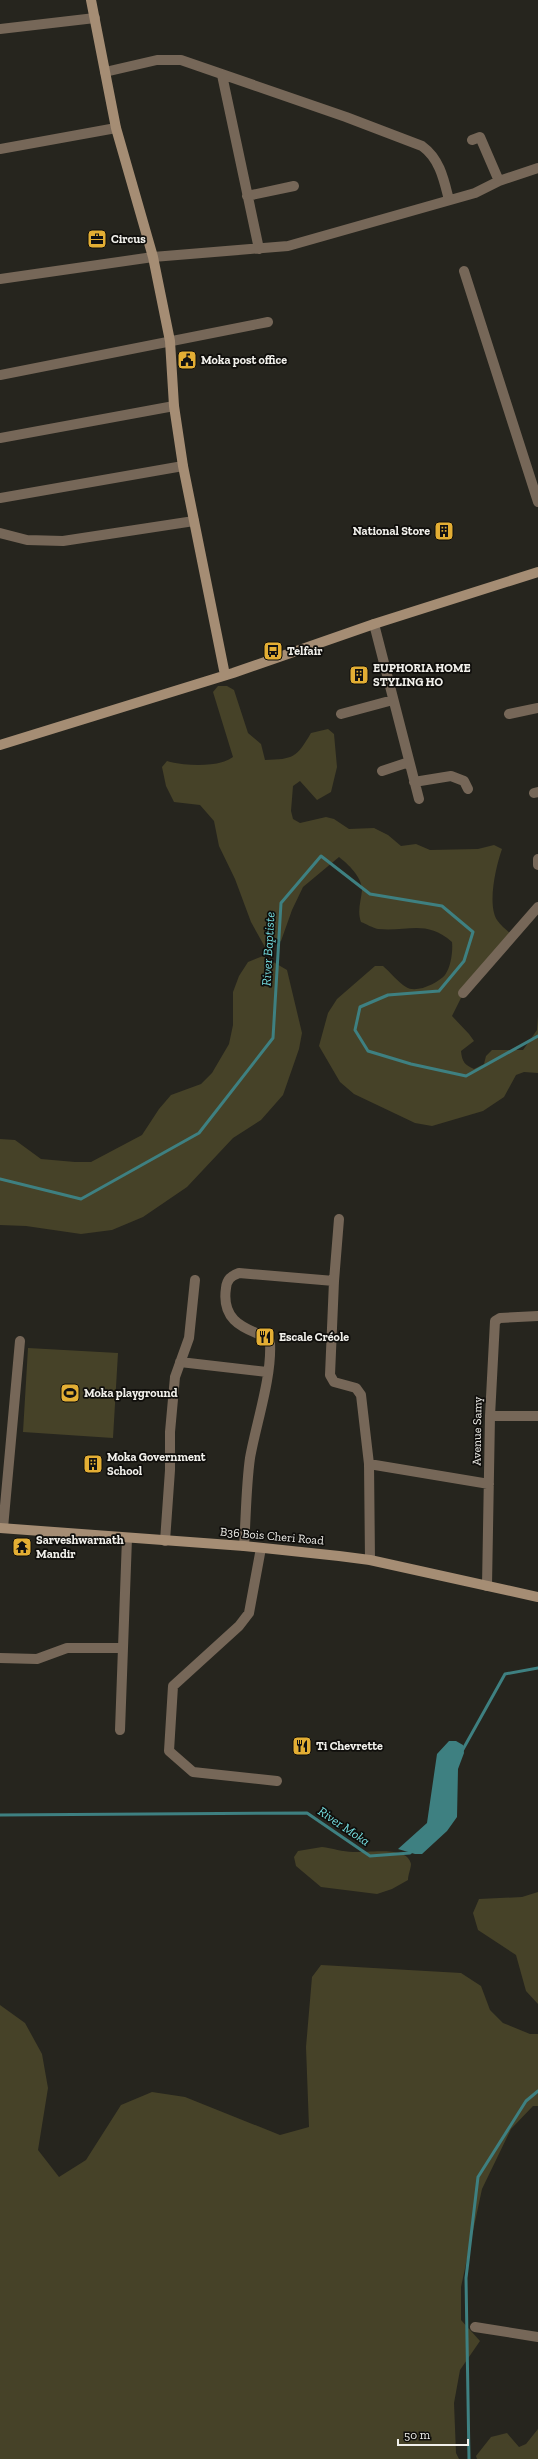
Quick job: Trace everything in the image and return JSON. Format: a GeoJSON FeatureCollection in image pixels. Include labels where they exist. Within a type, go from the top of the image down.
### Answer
{"type":"FeatureCollection","features":[{"type":"Feature","properties":{"kind":"main road"},"geometry":{"type":"LineString","coordinates":[[91,0],[116,128],[153,257],[170,341],[174,406],[183,466],[225,675]]}},
{"type":"Feature","properties":{"kind":"main road"},"geometry":{"type":"LineString","coordinates":[[0,745],[225,675],[374,624],[538,572]]}},
{"type":"Feature","properties":{"kind":"main road","name":"B36 Bois Cheri Road"},"geometry":{"type":"LineString","coordinates":[[1,1528],[244,1546],[370,1560],[538,1597]]}},
{"type":"Feature","properties":{"kind":"street"},"geometry":{"type":"LineString","coordinates":[[0,29],[95,18]]}},
{"type":"Feature","properties":{"kind":"street"},"geometry":{"type":"LineString","coordinates":[[105,72],[157,60],[181,60],[346,117],[422,146],[430,152],[437,161],[449,200]]}},
{"type":"Feature","properties":{"kind":"street"},"geometry":{"type":"LineString","coordinates":[[222,75],[259,249]]}},
{"type":"Feature","properties":{"kind":"street"},"geometry":{"type":"LineString","coordinates":[[0,149],[116,128]]}},
{"type":"Feature","properties":{"kind":"street"},"geometry":{"type":"LineString","coordinates":[[480,136],[499,180]]}},
{"type":"Feature","properties":{"kind":"street"},"geometry":{"type":"LineString","coordinates":[[0,279],[153,257],[288,246],[475,192],[499,180],[538,168]]}},
{"type":"Feature","properties":{"kind":"street"},"geometry":{"type":"LineString","coordinates":[[247,196],[294,186]]}},
{"type":"Feature","properties":{"kind":"street"},"geometry":{"type":"LineString","coordinates":[[464,271],[538,502]]}},
{"type":"Feature","properties":{"kind":"street"},"geometry":{"type":"LineString","coordinates":[[0,375],[170,341],[194,338],[268,322]]}},
{"type":"Feature","properties":{"kind":"street"},"geometry":{"type":"LineString","coordinates":[[0,438],[174,406]]}},
{"type":"Feature","properties":{"kind":"street"},"geometry":{"type":"LineString","coordinates":[[0,498],[183,466]]}},
{"type":"Feature","properties":{"kind":"street"},"geometry":{"type":"LineString","coordinates":[[0,533],[27,540],[63,541],[194,521]]}},
{"type":"Feature","properties":{"kind":"street"},"geometry":{"type":"LineString","coordinates":[[374,624],[419,799]]}},
{"type":"Feature","properties":{"kind":"street"},"geometry":{"type":"LineString","coordinates":[[341,714],[393,700]]}},
{"type":"Feature","properties":{"kind":"street"},"geometry":{"type":"LineString","coordinates":[[509,714],[538,708]]}},
{"type":"Feature","properties":{"kind":"street"},"geometry":{"type":"LineString","coordinates":[[382,771],[409,762]]}},
{"type":"Feature","properties":{"kind":"street"},"geometry":{"type":"LineString","coordinates":[[414,782],[451,776],[464,781],[468,789]]}},
{"type":"Feature","properties":{"kind":"street"},"geometry":{"type":"LineString","coordinates":[[538,859],[538,865]]}},
{"type":"Feature","properties":{"kind":"street"},"geometry":{"type":"LineString","coordinates":[[463,993],[538,907]]}},
{"type":"Feature","properties":{"kind":"street"},"geometry":{"type":"LineString","coordinates":[[339,1219],[334,1281],[330,1375],[334,1382],[356,1388],[361,1395],[369,1464],[370,1560]]}},
{"type":"Feature","properties":{"kind":"street"},"geometry":{"type":"LineString","coordinates":[[244,1546],[250,1460],[267,1372],[269,1340],[237,1324],[230,1316],[224,1297],[227,1283],[231,1276],[239,1273],[258,1273],[334,1281]]}},
{"type":"Feature","properties":{"kind":"street"},"geometry":{"type":"LineString","coordinates":[[164,1541],[170,1470],[170,1432],[176,1377],[189,1338],[195,1280]]}},
{"type":"Feature","properties":{"kind":"street","name":"Avenue Samy"},"geometry":{"type":"LineString","coordinates":[[487,1586],[490,1416],[495,1321],[500,1318],[538,1316]]}},
{"type":"Feature","properties":{"kind":"street"},"geometry":{"type":"LineString","coordinates":[[1,1528],[20,1342]]}},
{"type":"Feature","properties":{"kind":"street"},"geometry":{"type":"LineString","coordinates":[[180,1362],[267,1372]]}},
{"type":"Feature","properties":{"kind":"street"},"geometry":{"type":"LineString","coordinates":[[490,1416],[538,1416]]}},
{"type":"Feature","properties":{"kind":"street"},"geometry":{"type":"LineString","coordinates":[[369,1464],[489,1484]]}},
{"type":"Feature","properties":{"kind":"street"},"geometry":{"type":"LineString","coordinates":[[120,1730],[127,1538]]}},
{"type":"Feature","properties":{"kind":"street"},"geometry":{"type":"LineString","coordinates":[[261,1548],[249,1613],[239,1626],[172,1686],[169,1751],[193,1772],[277,1781]]}},
{"type":"Feature","properties":{"kind":"street"},"geometry":{"type":"LineString","coordinates":[[0,1658],[37,1659],[67,1648],[123,1648]]}},
{"type":"Feature","properties":{"kind":"street"},"geometry":{"type":"LineString","coordinates":[[475,2327],[538,2337]]}},
{"type":"Feature","properties":{"kind":"shaded area"},"geometry":{"type":"Polygon","coordinates":[[[218,686],[227,686],[234,690],[248,733],[261,744],[265,760],[282,759],[293,756],[302,748],[311,733],[328,729],[334,734],[337,767],[331,792],[317,800],[300,781],[293,786],[291,811],[293,819],[300,823],[326,817],[334,819],[349,829],[374,828],[388,835],[401,846],[416,844],[430,850],[478,849],[494,845],[502,849],[495,875],[493,895],[494,913],[497,920],[513,936],[463,994],[452,1016],[474,1041],[461,1051],[464,1063],[474,1069],[484,1064],[486,1056],[492,1050],[523,1050],[537,1030],[538,1016],[538,1073],[524,1072],[516,1075],[504,1097],[483,1111],[432,1126],[415,1123],[354,1094],[340,1082],[319,1046],[328,1013],[337,999],[375,966],[383,966],[410,989],[427,987],[442,978],[447,972],[451,959],[452,942],[443,935],[425,929],[378,929],[361,922],[359,910],[362,890],[360,880],[354,871],[339,857],[303,887],[292,910],[281,941],[266,949],[251,922],[235,879],[219,846],[214,821],[200,805],[174,802],[166,786],[162,767],[167,761],[182,764],[201,765],[227,761],[233,757],[213,692],[218,686]]]}},
{"type":"Feature","properties":{"kind":"shaded area"},"geometry":{"type":"Polygon","coordinates":[[[263,956],[287,970],[302,1033],[299,1049],[283,1095],[261,1120],[233,1138],[187,1187],[143,1217],[112,1230],[81,1234],[26,1226],[0,1225],[0,1139],[15,1140],[41,1159],[91,1162],[142,1135],[159,1109],[171,1095],[201,1084],[212,1073],[229,1044],[233,1025],[233,992],[239,976],[248,962],[263,956]]]}},
{"type":"Feature","properties":{"kind":"shaded area","name":"Moka playground"},"geometry":{"type":"Polygon","coordinates":[[[28,1348],[118,1353],[113,1438],[23,1432],[28,1348]]]}},
{"type":"Feature","properties":{"kind":"shaded area"},"geometry":{"type":"Polygon","coordinates":[[[322,1847],[349,1852],[386,1851],[402,1854],[408,1858],[411,1864],[408,1880],[392,1889],[377,1894],[321,1887],[296,1866],[294,1857],[298,1851],[322,1847]]]}},
{"type":"Feature","properties":{"kind":"shaded area"},"geometry":{"type":"Polygon","coordinates":[[[538,1892],[538,2004],[526,1991],[516,1955],[478,1930],[473,1913],[479,1899],[522,1897],[538,1892]]]}},
{"type":"Feature","properties":{"kind":"shaded area"},"geometry":{"type":"Polygon","coordinates":[[[321,1965],[461,1973],[481,1986],[490,2010],[503,2023],[530,2034],[538,2034],[538,2106],[533,2106],[511,2129],[482,2189],[461,2287],[461,2320],[480,2341],[460,2370],[454,2403],[456,2453],[459,2459],[0,2459],[0,2005],[25,2023],[42,2054],[48,2088],[38,2150],[59,2177],[86,2160],[121,2105],[152,2092],[185,2097],[280,2135],[309,2127],[306,2047],[312,1977],[321,1965]]]}},
{"type":"Feature","properties":{"kind":"shaded area"},"geometry":{"type":"Polygon","coordinates":[[[538,2429],[538,2459],[477,2459],[476,2456],[491,2437],[507,2433],[519,2447],[526,2444],[538,2429]]]}},
{"type":"Feature","properties":{"kind":"water"},"geometry":{"type":"Polygon","coordinates":[[[449,1741],[456,1741],[463,1745],[464,1753],[458,1769],[457,1817],[447,1831],[422,1854],[415,1854],[398,1849],[427,1823],[437,1754],[449,1741]]]}},
{"type":"Feature","properties":{"kind":"waterway","name":"River Baptiste"},"geometry":{"type":"LineString","coordinates":[[0,1179],[81,1199],[199,1133],[273,1038],[281,903],[321,856],[370,894],[442,906],[473,932],[464,961],[439,991],[388,995],[360,1007],[355,1030],[368,1051],[411,1064],[466,1076],[538,1036]]}},
{"type":"Feature","properties":{"kind":"waterway","name":"River Moka"},"geometry":{"type":"LineString","coordinates":[[462,1751],[505,1674],[538,1668]]}},
{"type":"Feature","properties":{"kind":"waterway","name":"River Moka"},"geometry":{"type":"LineString","coordinates":[[0,1815],[307,1813],[370,1856],[410,1853],[412,1851]]}},
{"type":"Feature","properties":{"kind":"waterway"},"geometry":{"type":"LineString","coordinates":[[469,2459],[466,2278],[478,2177],[526,2101],[538,2091]]}},
{"type":"Feature","properties":{"kind":"place","name":"Circus"},"geometry":{"type":"Point","coordinates":[97,239]}},
{"type":"Feature","properties":{"kind":"place","name":"Moka post office"},"geometry":{"type":"Point","coordinates":[187,360]}},
{"type":"Feature","properties":{"kind":"place","name":"National Store"},"geometry":{"type":"Point","coordinates":[444,531]}},
{"type":"Feature","properties":{"kind":"place","name":"Telfair"},"geometry":{"type":"Point","coordinates":[273,651]}},
{"type":"Feature","properties":{"kind":"place","name":"EUPHORIA HOME STYLING HO"},"geometry":{"type":"Point","coordinates":[359,675]}},
{"type":"Feature","properties":{"kind":"place","name":"Escale Créole"},"geometry":{"type":"Point","coordinates":[265,1337]}},
{"type":"Feature","properties":{"kind":"place","name":"Moka playground"},"geometry":{"type":"Point","coordinates":[70,1393]}},
{"type":"Feature","properties":{"kind":"place","name":"Moka Government School"},"geometry":{"type":"Point","coordinates":[93,1464]}},
{"type":"Feature","properties":{"kind":"place","name":"Sarveshwarnath Mandir"},"geometry":{"type":"Point","coordinates":[22,1547]}},
{"type":"Feature","properties":{"kind":"place","name":"Ti Chevrette"},"geometry":{"type":"Point","coordinates":[302,1746]}}]}
